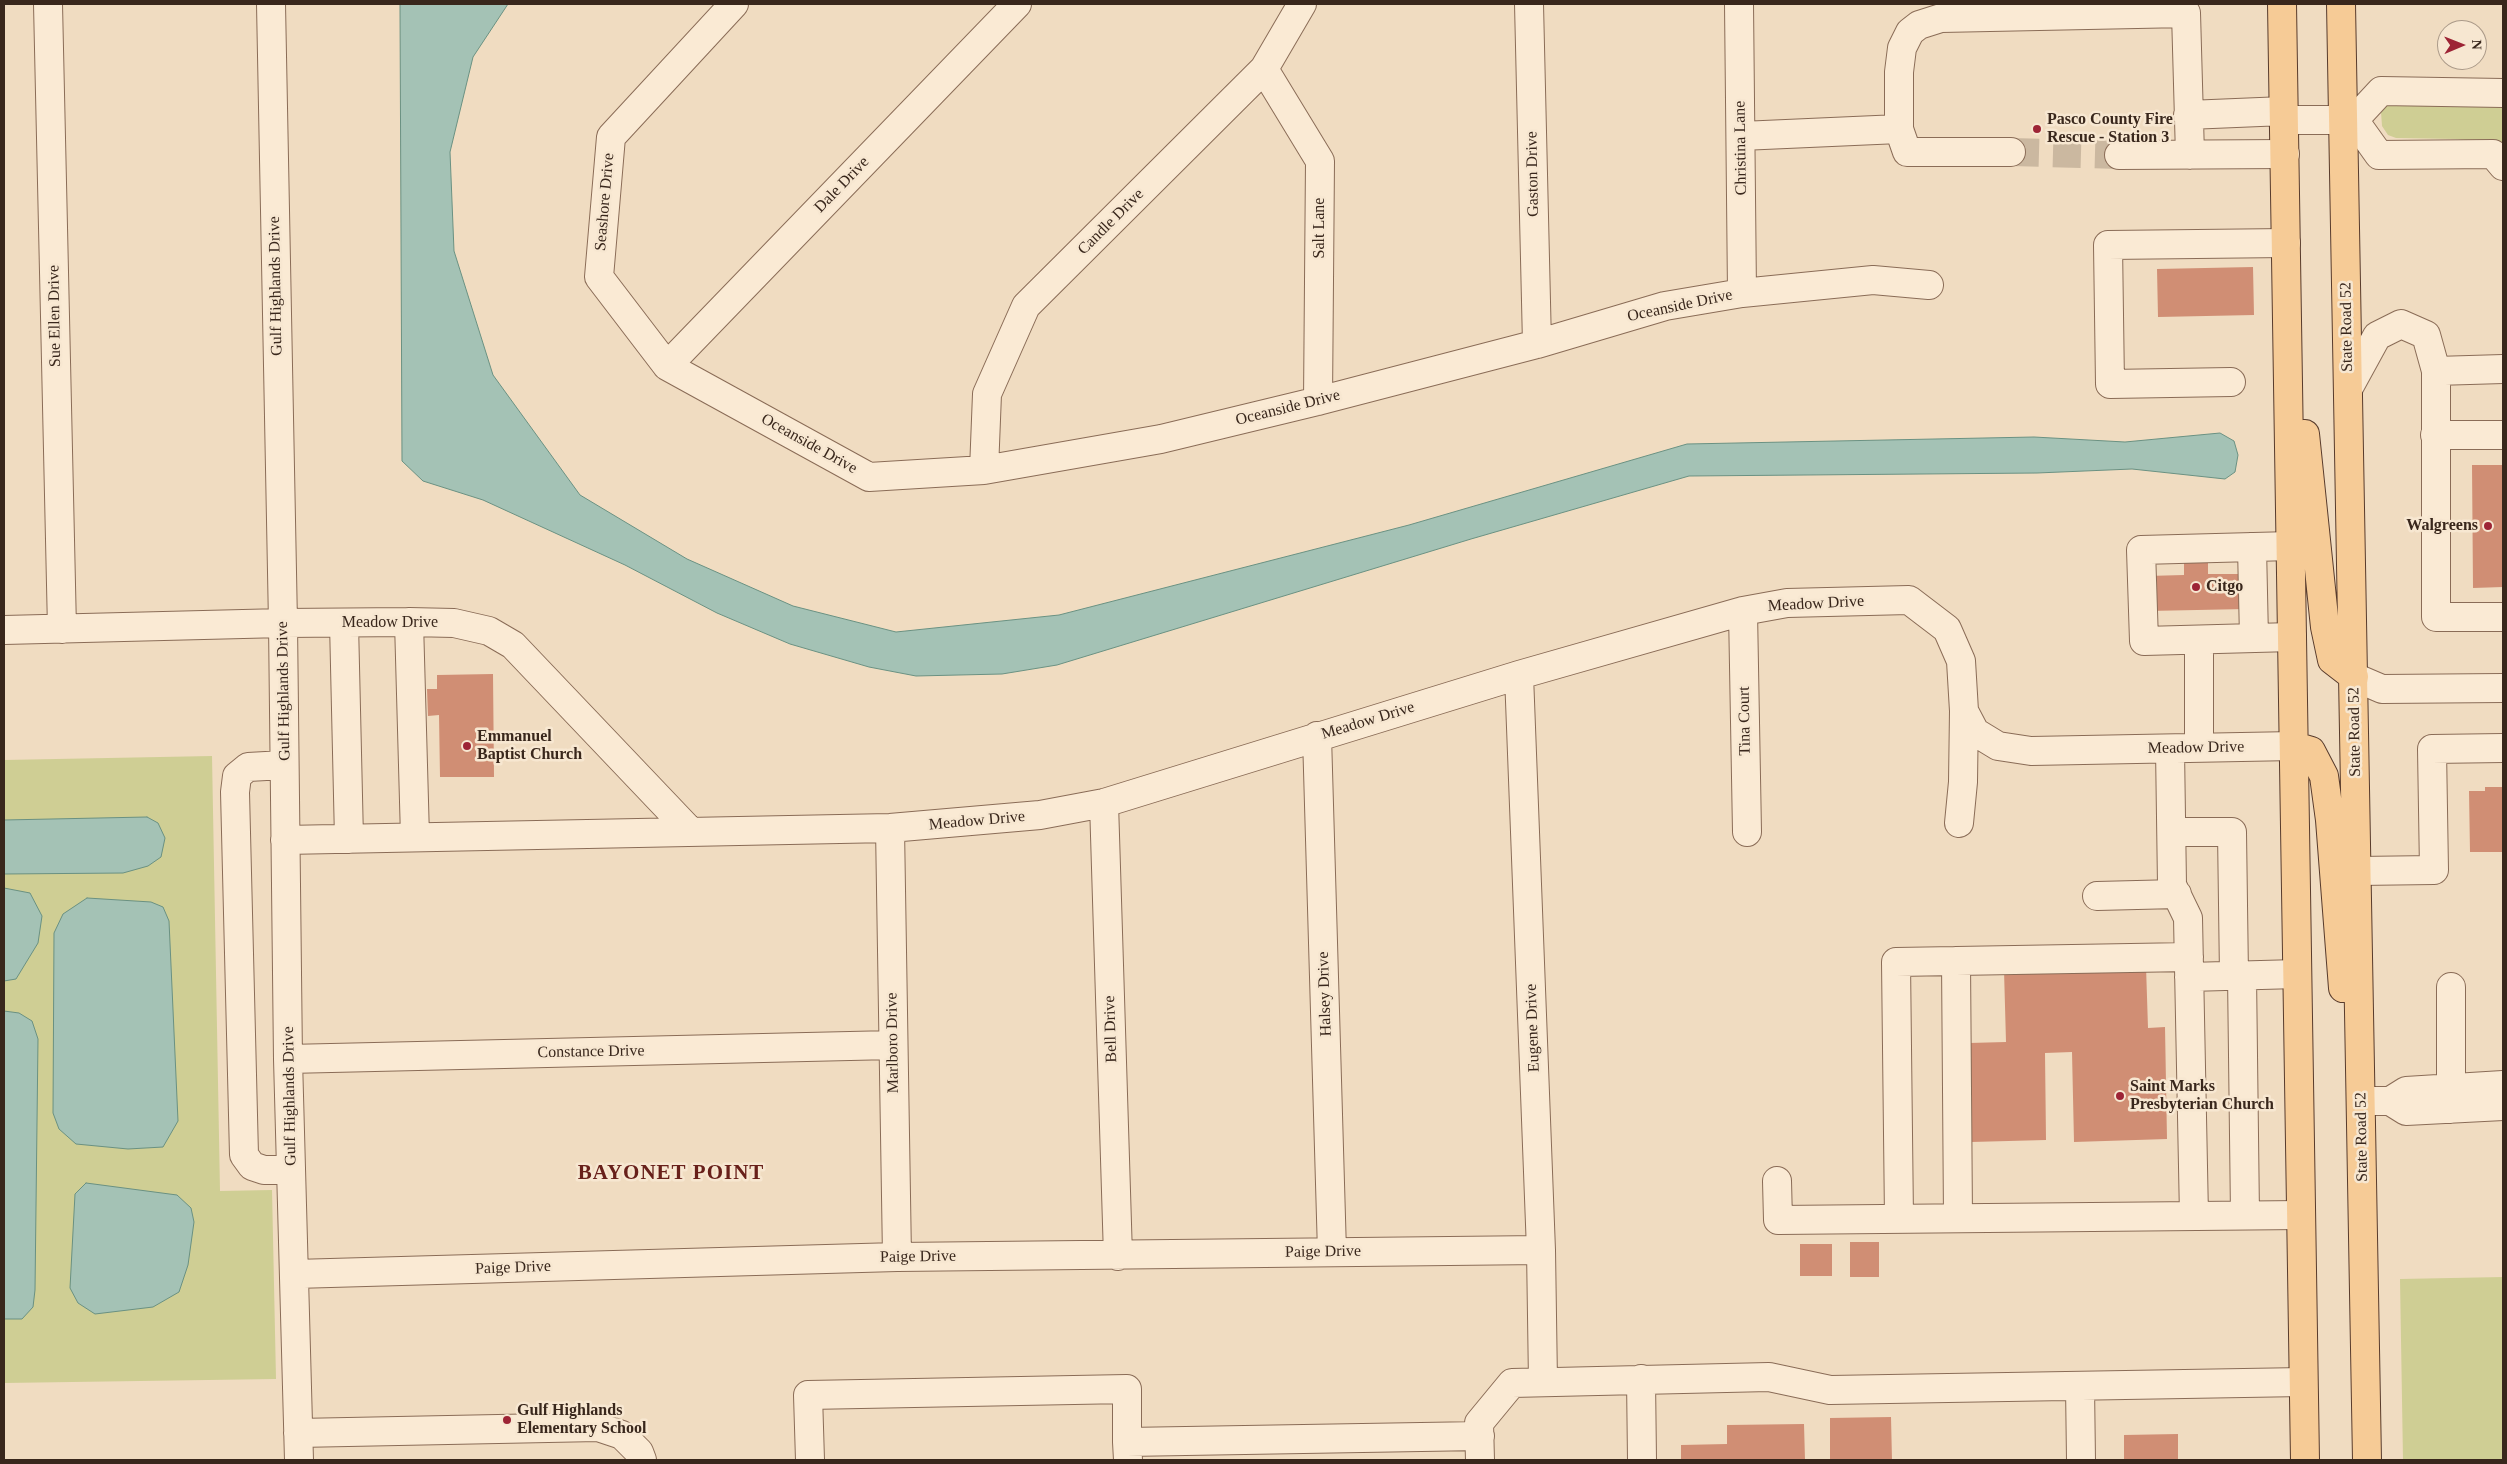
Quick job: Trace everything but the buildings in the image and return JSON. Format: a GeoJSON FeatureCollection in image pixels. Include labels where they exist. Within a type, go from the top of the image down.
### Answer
{"type":"FeatureCollection","features":[{"type":"Feature","properties":{"kind":"main road"},"geometry":{"type":"LineString","coordinates":[[2282,4],[2304,1460]]}},
{"type":"Feature","properties":{"kind":"main road","name":"State Road 52"},"geometry":{"type":"LineString","coordinates":[[2341,4],[2348,120],[2348,389],[2367,1460]]}},
{"type":"Feature","properties":{"kind":"main road"},"geometry":{"type":"LineString","coordinates":[[2287,329],[2302,407],[2324,626],[2332,660],[2354,677]]}},
{"type":"Feature","properties":{"kind":"main road"},"geometry":{"type":"LineString","coordinates":[[2294,746],[2311,752],[2324,776],[2330,820],[2344,1003],[2361,1059]]}},
{"type":"Feature","properties":{"kind":"street","name":"Sue Ellen Drive"},"geometry":{"type":"LineString","coordinates":[[48,4],[62,629]]}},
{"type":"Feature","properties":{"kind":"street","name":"Gulf Highlands Drive"},"geometry":{"type":"LineString","coordinates":[[270,4],[283,623],[288,1058],[299,1460]]}},
{"type":"Feature","properties":{"kind":"street","name":"Seashore Drive"},"geometry":{"type":"LineString","coordinates":[[667,366],[599,277],[611,137],[734,4]]}},
{"type":"Feature","properties":{"kind":"street","name":"Dale Drive"},"geometry":{"type":"LineString","coordinates":[[667,366],[1017,4]]}},
{"type":"Feature","properties":{"kind":"street","name":"Candle Drive"},"geometry":{"type":"LineString","coordinates":[[984,470],[987,394],[1026,306],[1264,69],[1302,4]]}},
{"type":"Feature","properties":{"kind":"street","name":"Gaston Drive"},"geometry":{"type":"LineString","coordinates":[[1528,4],[1537,344]]}},
{"type":"Feature","properties":{"kind":"street","name":"Christina Lane"},"geometry":{"type":"LineString","coordinates":[[1739,4],[1742,293]]}},
{"type":"Feature","properties":{"kind":"street"},"geometry":{"type":"LineString","coordinates":[[2011,152],[1906,152],[1899,129],[1902,48],[1910,32],[1919,25],[1941,18],[2186,13],[2190,155]]}},
{"type":"Feature","properties":{"kind":"street","name":"Salt Lane"},"geometry":{"type":"LineString","coordinates":[[1264,69],[1320,161],[1318,402]]}},
{"type":"Feature","properties":{"kind":"street"},"geometry":{"type":"LineString","coordinates":[[2348,120],[2381,91],[2503,91]]}},
{"type":"Feature","properties":{"kind":"street"},"geometry":{"type":"LineString","coordinates":[[2188,114],[2285,115],[2348,120],[2378,154],[2493,154],[2503,166]]}},
{"type":"Feature","properties":{"kind":"street"},"geometry":{"type":"LineString","coordinates":[[1741,136],[1899,129]]}},
{"type":"Feature","properties":{"kind":"street"},"geometry":{"type":"LineString","coordinates":[[2119,155],[2285,154]]}},
{"type":"Feature","properties":{"kind":"street"},"geometry":{"type":"LineString","coordinates":[[2231,382],[2110,384],[2108,245],[2286,242]]}},
{"type":"Feature","properties":{"kind":"street","name":"Oceanside Drive"},"geometry":{"type":"LineString","coordinates":[[667,366],[869,477],[984,470],[1161,439],[1318,402],[1537,344],[1665,306],[1742,293],[1873,280],[1929,286]]}},
{"type":"Feature","properties":{"kind":"street"},"geometry":{"type":"LineString","coordinates":[[2348,389],[2377,336],[2401,324],[2426,335],[2436,371],[2436,617],[2503,617]]}},
{"type":"Feature","properties":{"kind":"street"},"geometry":{"type":"LineString","coordinates":[[2436,371],[2503,370]]}},
{"type":"Feature","properties":{"kind":"street"},"geometry":{"type":"LineString","coordinates":[[2435,435],[2503,435]]}},
{"type":"Feature","properties":{"kind":"street"},"geometry":{"type":"LineString","coordinates":[[2291,546],[2141,550],[2144,641],[2292,637]]}},
{"type":"Feature","properties":{"kind":"street"},"geometry":{"type":"LineString","coordinates":[[2252,547],[2254,638]]}},
{"type":"Feature","properties":{"kind":"street","name":"Meadow Drive"},"geometry":{"type":"LineString","coordinates":[[285,840],[890,828],[1040,815],[1104,803],[1519,675],[1742,611],[1787,603],[1909,600],[1947,629],[1961,661],[1964,711],[1963,782],[1959,823]]}},
{"type":"Feature","properties":{"kind":"street","name":"Tina Court"},"geometry":{"type":"LineString","coordinates":[[1742,611],[1748,832]]}},
{"type":"Feature","properties":{"kind":"street"},"geometry":{"type":"LineString","coordinates":[[409,622],[415,837]]}},
{"type":"Feature","properties":{"kind":"street","name":"Meadow Drive"},"geometry":{"type":"LineString","coordinates":[[4,630],[283,623],[454,622],[489,631],[513,645],[691,832]]}},
{"type":"Feature","properties":{"kind":"street"},"geometry":{"type":"LineString","coordinates":[[344,623],[349,838]]}},
{"type":"Feature","properties":{"kind":"street"},"geometry":{"type":"LineString","coordinates":[[2199,640],[2199,748]]}},
{"type":"Feature","properties":{"kind":"street","name":"Eugene Drive"},"geometry":{"type":"LineString","coordinates":[[1519,675],[1541,1250],[1543,1382]]}},
{"type":"Feature","properties":{"kind":"street"},"geometry":{"type":"LineString","coordinates":[[2354,677],[2382,690],[2503,688]]}},
{"type":"Feature","properties":{"kind":"street","name":"Meadow Drive"},"geometry":{"type":"LineString","coordinates":[[1964,711],[1975,732],[1998,746],[2031,751],[2294,746]]}},
{"type":"Feature","properties":{"kind":"street","name":"Halsey Drive"},"geometry":{"type":"LineString","coordinates":[[1317,736],[1332,1252]]}},
{"type":"Feature","properties":{"kind":"street"},"geometry":{"type":"LineString","coordinates":[[2170,748],[2172,884],[2188,918],[2194,1216]]}},
{"type":"Feature","properties":{"kind":"street"},"geometry":{"type":"LineString","coordinates":[[2358,871],[2434,870],[2432,749],[2503,748]]}},
{"type":"Feature","properties":{"kind":"street"},"geometry":{"type":"LineString","coordinates":[[284,765],[248,767],[237,776],[235,792],[244,1154],[252,1166],[264,1170],[291,1170]]}},
{"type":"Feature","properties":{"kind":"street","name":"Bell Drive"},"geometry":{"type":"LineString","coordinates":[[1104,803],[1118,1256]]}},
{"type":"Feature","properties":{"kind":"street","name":"Marlboro Drive"},"geometry":{"type":"LineString","coordinates":[[890,828],[897,1257]]}},
{"type":"Feature","properties":{"kind":"street"},"geometry":{"type":"LineString","coordinates":[[2172,832],[2232,832],[2246,1216]]}},
{"type":"Feature","properties":{"kind":"street"},"geometry":{"type":"LineString","coordinates":[[2097,896],[2177,894]]}},
{"type":"Feature","properties":{"kind":"street"},"geometry":{"type":"LineString","coordinates":[[1899,1219],[1896,962],[1956,961],[2189,967],[2238,976],[2297,974]]}},
{"type":"Feature","properties":{"kind":"street"},"geometry":{"type":"LineString","coordinates":[[1956,961],[1958,1218]]}},
{"type":"Feature","properties":{"kind":"street"},"geometry":{"type":"LineString","coordinates":[[2450,1098],[2451,987]]}},
{"type":"Feature","properties":{"kind":"street","name":"Constance Drive"},"geometry":{"type":"LineString","coordinates":[[288,1058],[894,1045]]}},
{"type":"Feature","properties":{"kind":"street"},"geometry":{"type":"LineString","coordinates":[[2362,1101],[2390,1101],[2406,1111],[2503,1085]]}},
{"type":"Feature","properties":{"kind":"street"},"geometry":{"type":"LineString","coordinates":[[2450,1098],[2503,1106]]}},
{"type":"Feature","properties":{"kind":"street"},"geometry":{"type":"LineString","coordinates":[[1777,1181],[1778,1220],[2301,1215]]}},
{"type":"Feature","properties":{"kind":"street","name":"Paige Drive"},"geometry":{"type":"LineString","coordinates":[[295,1274],[897,1257],[1541,1250]]}},
{"type":"Feature","properties":{"kind":"street"},"geometry":{"type":"LineString","coordinates":[[810,1460],[808,1395],[1126,1389],[1128,1451],[1480,1448],[1479,1423],[1512,1383],[1769,1377],[1830,1390],[2303,1382]]}},
{"type":"Feature","properties":{"kind":"street"},"geometry":{"type":"LineString","coordinates":[[1641,1379],[1642,1460]]}},
{"type":"Feature","properties":{"kind":"street"},"geometry":{"type":"LineString","coordinates":[[2080,1386],[2080,1460]]}},
{"type":"Feature","properties":{"kind":"street"},"geometry":{"type":"LineString","coordinates":[[298,1433],[598,1427],[622,1435],[639,1452],[642,1460]]}},
{"type":"Feature","properties":{"kind":"shaded area"},"geometry":{"type":"Polygon","coordinates":[[[400,4],[508,4],[473,57],[450,152],[454,251],[493,375],[580,495],[687,559],[793,606],[896,632],[1059,615],[1409,525],[1687,444],[2034,437],[2125,442],[2220,433],[2234,441],[2238,455],[2235,472],[2225,479],[2132,469],[2037,473],[1689,476],[1471,539],[1057,665],[1002,674],[916,676],[869,667],[790,644],[717,613],[625,565],[483,500],[423,481],[402,461],[400,4]]]}},
{"type":"Feature","properties":{"kind":"shaded area"},"geometry":{"type":"Polygon","coordinates":[[[2393,101],[2491,103],[2503,108],[2503,152],[2481,142],[2457,139],[2396,138],[2388,135],[2382,126],[2381,112],[2384,106],[2393,101]]]}},
{"type":"Feature","properties":{"kind":"shaded area"},"geometry":{"type":"Polygon","coordinates":[[[212,756],[220,1191],[272,1190],[276,1379],[4,1383],[4,760],[212,756]]]}},
{"type":"Feature","properties":{"kind":"shaded area"},"geometry":{"type":"Polygon","coordinates":[[[147,817],[158,823],[165,838],[161,857],[148,866],[123,873],[4,874],[4,820],[147,817]]]}},
{"type":"Feature","properties":{"kind":"shaded area"},"geometry":{"type":"Polygon","coordinates":[[[4,888],[30,893],[42,916],[38,943],[16,979],[4,981],[4,888]]]}},
{"type":"Feature","properties":{"kind":"shaded area"},"geometry":{"type":"Polygon","coordinates":[[[87,898],[151,902],[163,907],[169,921],[178,1121],[163,1147],[128,1149],[76,1144],[59,1129],[53,1113],[54,933],[63,914],[87,898]]]}},
{"type":"Feature","properties":{"kind":"shaded area"},"geometry":{"type":"Polygon","coordinates":[[[4,1011],[19,1013],[32,1021],[38,1039],[35,1290],[33,1307],[22,1319],[4,1319],[4,1011]]]}},
{"type":"Feature","properties":{"kind":"shaded area"},"geometry":{"type":"Polygon","coordinates":[[[86,1183],[177,1195],[191,1208],[194,1222],[188,1265],[179,1292],[153,1307],[95,1314],[78,1303],[70,1288],[75,1194],[86,1183]]]}},
{"type":"Feature","properties":{"kind":"shaded area"},"geometry":{"type":"Polygon","coordinates":[[[2503,1277],[2503,1460],[2403,1460],[2400,1279],[2503,1277]]]}},
{"type":"Feature","properties":{"kind":"tunnel"},"geometry":{"type":"LineString","coordinates":[[2011,152],[2119,155]]}},
{"type":"Feature","properties":{"kind":"place","name":"Pasco County Fire Rescue - Station 3"},"geometry":{"type":"Point","coordinates":[2037,129]}},
{"type":"Feature","properties":{"kind":"place","name":"Walgreens"},"geometry":{"type":"Point","coordinates":[2488,526]}},
{"type":"Feature","properties":{"kind":"place","name":"Citgo"},"geometry":{"type":"Point","coordinates":[2196,587]}},
{"type":"Feature","properties":{"kind":"place","name":"Emmanuel Baptist Church"},"geometry":{"type":"Point","coordinates":[467,746]}},
{"type":"Feature","properties":{"kind":"place","name":"Saint Marks Presbyterian Church"},"geometry":{"type":"Point","coordinates":[2120,1096]}},
{"type":"Feature","properties":{"kind":"place","name":"Gulf Highlands Elementary School"},"geometry":{"type":"Point","coordinates":[507,1420]}},
{"type":"Feature","properties":{"kind":"district","name":"BAYONET POINT"},"geometry":{"type":"Point","coordinates":[671,1174]}}]}
